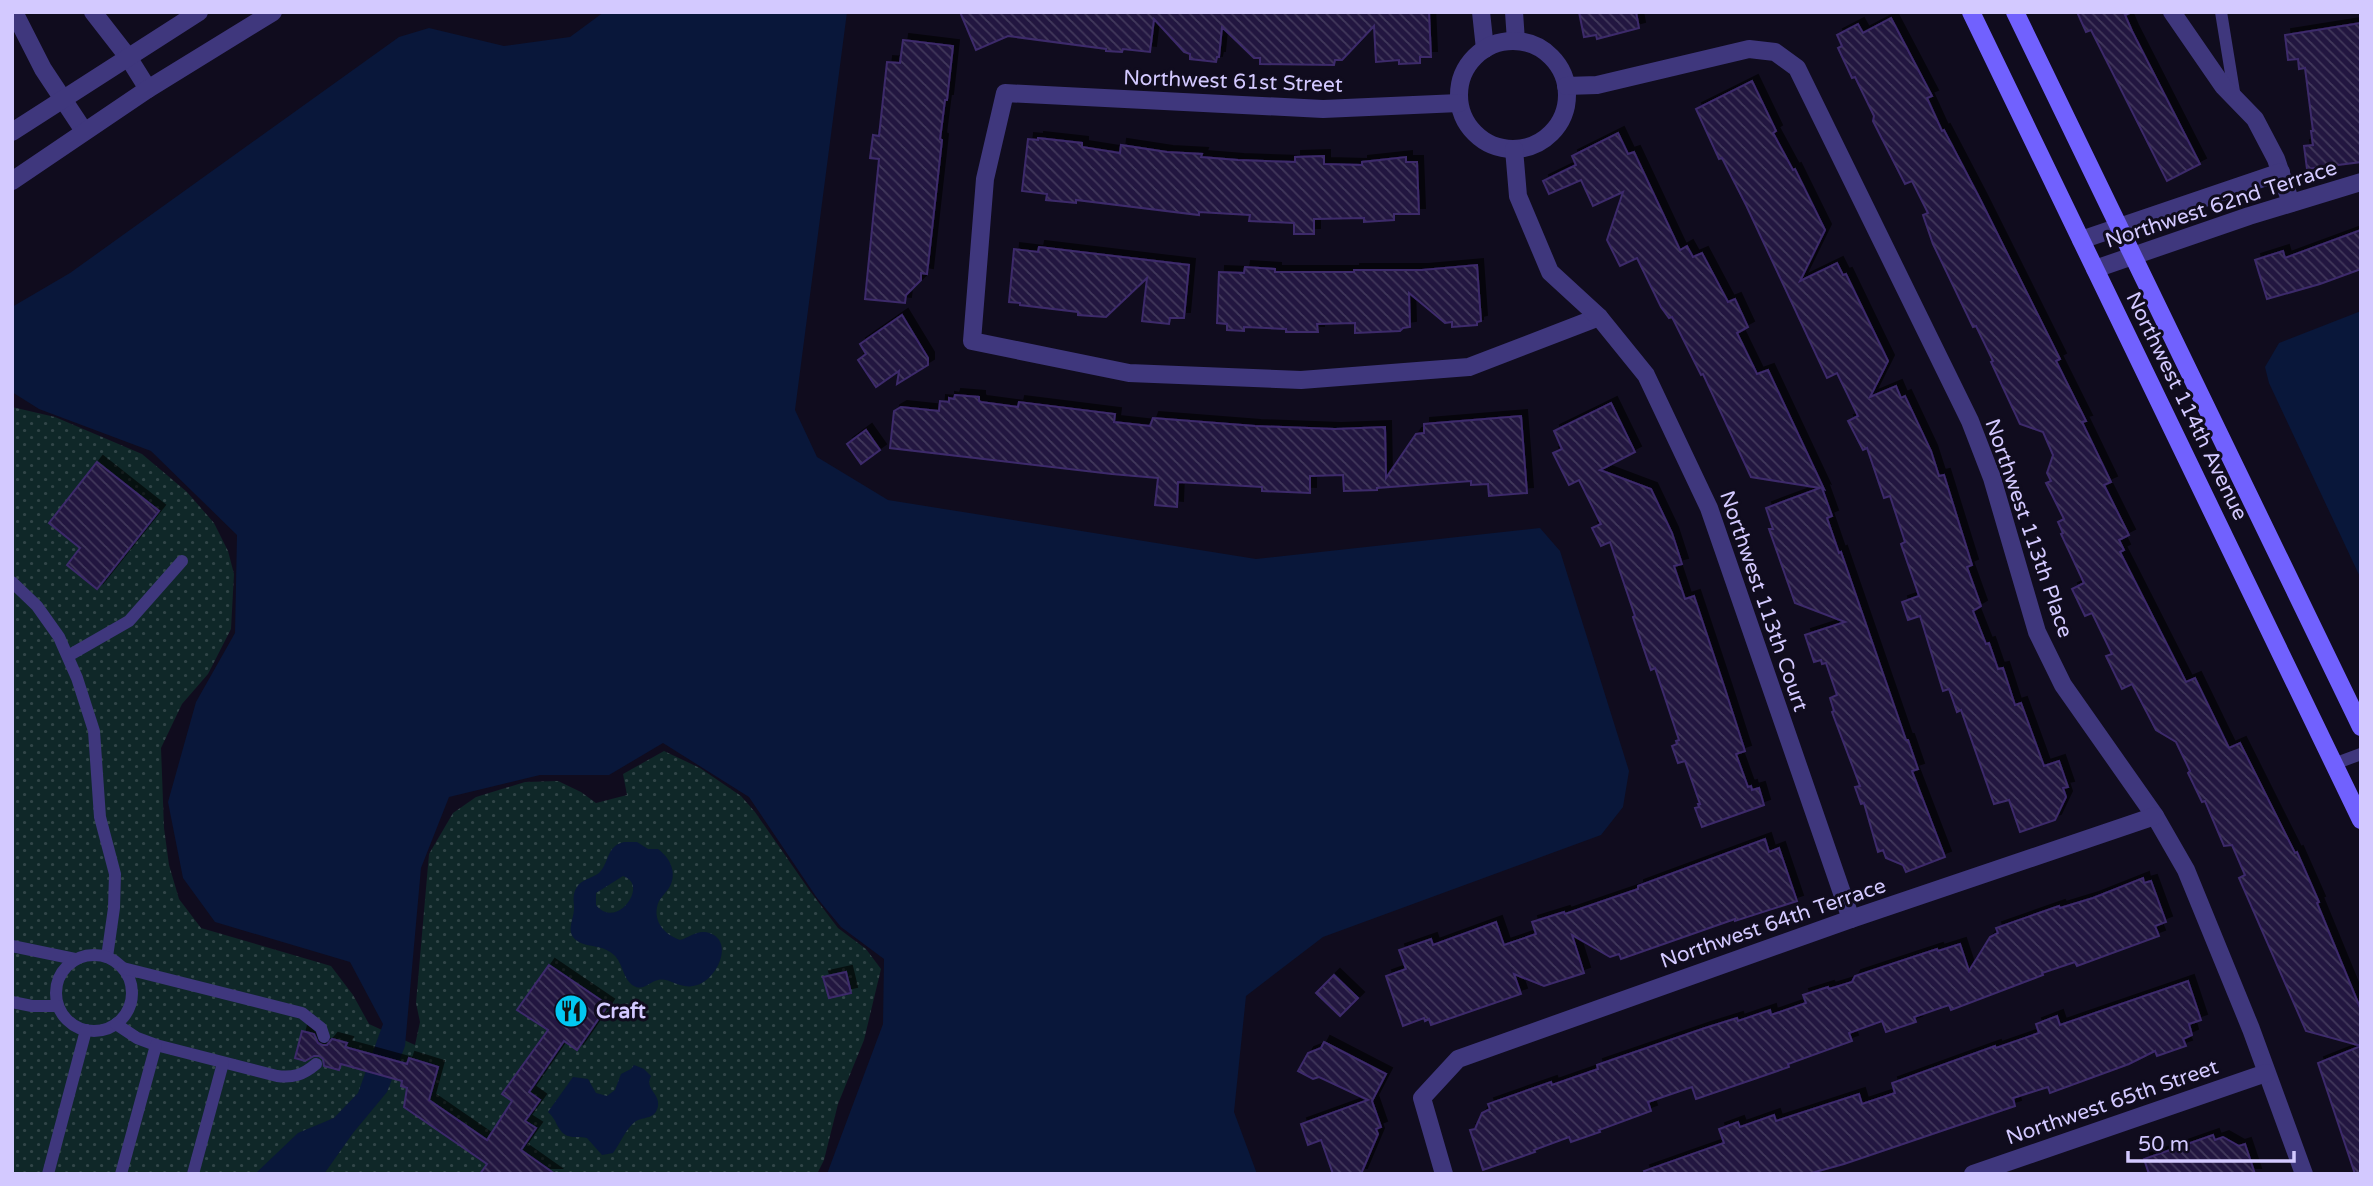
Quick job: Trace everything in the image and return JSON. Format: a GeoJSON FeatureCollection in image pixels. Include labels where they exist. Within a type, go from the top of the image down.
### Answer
{"type":"FeatureCollection","features":[{"type":"Feature","properties":{"kind":"street"},"geometry":{"type":"LineString","coordinates":[[14,12],[43,69],[85,131]]}},
{"type":"Feature","properties":{"kind":"street"},"geometry":{"type":"LineString","coordinates":[[93,12],[128,57],[148,89]]}},
{"type":"Feature","properties":{"kind":"street"},"geometry":{"type":"LineString","coordinates":[[12,132],[199,12]]}},
{"type":"Feature","properties":{"kind":"street"},"geometry":{"type":"LineString","coordinates":[[12,181],[148,89],[273,12]]}},
{"type":"Feature","properties":{"kind":"street"},"geometry":{"type":"LineString","coordinates":[[1481,12],[1485,49]]}},
{"type":"Feature","properties":{"kind":"street"},"geometry":{"type":"LineString","coordinates":[[1514,12],[1516,41]]}},
{"type":"Feature","properties":{"kind":"street","name":"Northwest 114th Avenue"},"geometry":{"type":"LineString","coordinates":[[1971,12],[2334,764],[2356,796],[2361,820]]}},
{"type":"Feature","properties":{"kind":"street","name":"Northwest 114th Avenue"},"geometry":{"type":"LineString","coordinates":[[2015,12],[2361,727]]}},
{"type":"Feature","properties":{"kind":"street"},"geometry":{"type":"LineString","coordinates":[[2172,12],[2223,86],[2255,119],[2276,159],[2291,203]]}},
{"type":"Feature","properties":{"kind":"street"},"geometry":{"type":"LineString","coordinates":[[1516,41],[1534,46],[1549,55],[1560,69],[1566,86],[1566,104],[1560,122],[1548,136],[1532,146],[1514,149],[1498,147],[1484,141],[1472,131],[1463,118],[1459,87],[1464,72],[1473,59],[1485,49],[1516,41]]}},
{"type":"Feature","properties":{"kind":"street","name":"Northwest 113th Place"},"geometry":{"type":"LineString","coordinates":[[1566,86],[1597,85],[1749,50],[1775,52],[1797,68],[1969,421],[1992,478],[2037,632],[2047,653],[2063,685],[2155,817],[2186,870],[2251,1029],[2294,1140],[2304,1174]]}},
{"type":"Feature","properties":{"kind":"street","name":"Northwest 61st Street"},"geometry":{"type":"LineString","coordinates":[[1459,103],[1323,109],[1005,93],[985,179],[972,341],[1129,373],[1301,380],[1469,367],[1599,317]]}},
{"type":"Feature","properties":{"kind":"street","name":"Northwest 113th Court"},"geometry":{"type":"LineString","coordinates":[[1514,149],[1518,196],[1550,272],[1599,317],[1646,375],[1709,508],[1851,919]]}},
{"type":"Feature","properties":{"kind":"street","name":"Northwest 62nd Terrace"},"geometry":{"type":"LineString","coordinates":[[2081,240],[2281,172]]}},
{"type":"Feature","properties":{"kind":"street","name":"Northwest 62nd Terrace"},"geometry":{"type":"LineString","coordinates":[[2095,269],[2361,182]]}},
{"type":"Feature","properties":{"kind":"street"},"geometry":{"type":"LineString","coordinates":[[2231,189],[2242,219]]}},
{"type":"Feature","properties":{"kind":"street","name":"Northwest 64th Terrace"},"geometry":{"type":"LineString","coordinates":[[1444,1174],[1422,1098],[1458,1059],[1851,919],[2155,817]]}},
{"type":"Feature","properties":{"kind":"street","name":"Northwest 65th Street"},"geometry":{"type":"LineString","coordinates":[[1973,1174],[2266,1073]]}},
{"type":"Feature","properties":{"kind":"lane"},"geometry":{"type":"LineString","coordinates":[[2221,12],[2235,99]]}},
{"type":"Feature","properties":{"kind":"lane"},"geometry":{"type":"LineString","coordinates":[[68,656],[129,621],[183,561]]}},
{"type":"Feature","properties":{"kind":"lane"},"geometry":{"type":"LineString","coordinates":[[12,582],[49,621],[68,656],[94,731],[100,817],[115,874],[113,917],[107,957]]}},
{"type":"Feature","properties":{"kind":"lane"},"geometry":{"type":"LineString","coordinates":[[2334,764],[2361,754]]}},
{"type":"Feature","properties":{"kind":"lane"},"geometry":{"type":"LineString","coordinates":[[12,946],[75,960],[96,955],[107,957],[123,968],[302,1013],[321,1027],[324,1037]]}},
{"type":"Feature","properties":{"kind":"lane"},"geometry":{"type":"LineString","coordinates":[[75,960],[61,973],[56,988],[58,1006],[71,1024],[86,1030],[101,1031],[116,1024],[129,1008],[132,995],[130,980],[123,968]]}},
{"type":"Feature","properties":{"kind":"lane"},"geometry":{"type":"LineString","coordinates":[[12,1002],[32,1006],[58,1006]]}},
{"type":"Feature","properties":{"kind":"lane"},"geometry":{"type":"LineString","coordinates":[[116,1024],[137,1038],[156,1045],[277,1076],[292,1077],[307,1072],[316,1064]]}},
{"type":"Feature","properties":{"kind":"lane"},"geometry":{"type":"LineString","coordinates":[[48,1174],[86,1030]]}},
{"type":"Feature","properties":{"kind":"lane"},"geometry":{"type":"LineString","coordinates":[[121,1174],[156,1045]]}},
{"type":"Feature","properties":{"kind":"lane"},"geometry":{"type":"LineString","coordinates":[[193,1174],[223,1063]]}},
{"type":"Feature","properties":{"kind":"green space"},"geometry":{"type":"Polygon","coordinates":[[[12,407],[55,417],[142,454],[187,492],[214,523],[228,551],[234,574],[231,629],[208,674],[182,704],[161,748],[164,828],[169,865],[179,899],[201,928],[331,966],[353,995],[369,1024],[415,1045],[420,1022],[416,1003],[429,854],[453,813],[476,797],[525,782],[558,781],[596,803],[627,795],[623,774],[664,751],[700,768],[741,796],[838,928],[866,949],[881,969],[864,1040],[838,1104],[824,1160],[817,1174],[12,1174],[12,407]]]}},
{"type":"Feature","properties":{"kind":"water"},"geometry":{"type":"Polygon","coordinates":[[[604,12],[847,12],[795,410],[817,457],[888,500],[1256,559],[1540,528],[1560,551],[1629,771],[1623,807],[1601,835],[1323,937],[1246,996],[1234,1112],[1257,1174],[827,1174],[883,1024],[884,959],[841,927],[817,898],[749,797],[663,743],[609,775],[540,775],[449,797],[421,868],[405,1046],[387,1092],[324,1174],[255,1174],[298,1133],[334,1118],[358,1093],[383,1024],[350,962],[215,922],[183,878],[168,802],[196,702],[235,633],[237,535],[151,451],[39,409],[12,392],[12,307],[70,273],[399,37],[429,28],[504,46],[570,37],[604,12]]]}},
{"type":"Feature","properties":{"kind":"water"},"geometry":{"type":"Polygon","coordinates":[[[2361,311],[2361,579],[2269,383],[2265,367],[2279,343],[2361,311]]]}},
{"type":"Feature","properties":{"kind":"water"},"geometry":{"type":"Polygon","coordinates":[[[637,842],[648,849],[658,849],[669,861],[673,871],[672,882],[657,908],[660,925],[668,934],[680,940],[705,932],[720,941],[722,948],[718,965],[700,984],[687,986],[663,980],[644,987],[634,986],[614,955],[605,949],[579,942],[572,935],[575,890],[581,882],[599,873],[618,844],[637,842]],[[623,876],[596,893],[596,905],[604,912],[613,913],[621,909],[632,896],[630,881],[623,876]]]}},
{"type":"Feature","properties":{"kind":"water"},"geometry":{"type":"Polygon","coordinates":[[[634,1065],[651,1076],[649,1084],[657,1098],[658,1106],[652,1116],[632,1124],[613,1153],[602,1155],[587,1138],[570,1137],[562,1132],[548,1112],[573,1077],[588,1079],[596,1093],[607,1096],[615,1090],[621,1074],[634,1065]]]}},
{"type":"Feature","properties":{"kind":"building"},"geometry":{"type":"Polygon","coordinates":[[[960,12],[1429,12],[1431,57],[1420,57],[1420,63],[1399,64],[1399,60],[1376,62],[1374,26],[1342,60],[1335,60],[1334,65],[1260,64],[1260,58],[1254,58],[1222,27],[1219,57],[1216,62],[1190,59],[1190,54],[1184,52],[1154,19],[1150,52],[1123,49],[1122,52],[1106,51],[1008,36],[976,50],[960,12]]]}},
{"type":"Feature","properties":{"kind":"building"},"geometry":{"type":"Polygon","coordinates":[[[1579,12],[1636,12],[1639,28],[1597,39],[1596,35],[1584,37],[1579,12]]]}},
{"type":"Feature","properties":{"kind":"building"},"geometry":{"type":"Polygon","coordinates":[[[2077,12],[2132,12],[2125,15],[2132,31],[2200,164],[2167,181],[2091,30],[2086,32],[2077,12]]]}},
{"type":"Feature","properties":{"kind":"building"},"geometry":{"type":"Polygon","coordinates":[[[1891,18],[1932,96],[1927,98],[1942,131],[1944,130],[1980,199],[2060,359],[2056,361],[2086,421],[2082,422],[2111,482],[2104,485],[2129,535],[2119,540],[2124,550],[2120,552],[2186,682],[2195,678],[2229,748],[2240,743],[2295,853],[2297,852],[2361,1010],[2361,1046],[2306,1031],[2239,878],[2245,875],[2232,845],[2224,846],[2176,742],[2156,730],[2132,684],[2122,689],[2106,656],[2112,654],[2092,613],[2085,616],[2072,589],[2084,583],[2061,534],[2063,533],[2058,522],[2064,519],[2046,483],[2051,481],[2047,473],[2053,455],[2043,432],[2020,424],[1991,362],[1993,361],[1976,326],[1973,327],[1933,244],[1923,215],[1928,213],[1912,181],[1905,184],[1873,121],[1874,116],[1855,77],[1852,78],[1838,48],[1842,46],[1837,35],[1858,24],[1863,33],[1891,18]]]}},
{"type":"Feature","properties":{"kind":"building"},"geometry":{"type":"Polygon","coordinates":[[[2361,23],[2361,162],[2307,169],[2304,146],[2313,145],[2313,131],[2305,68],[2299,69],[2298,59],[2288,60],[2285,35],[2361,23]]]}},
{"type":"Feature","properties":{"kind":"building"},"geometry":{"type":"Polygon","coordinates":[[[903,40],[953,46],[940,139],[927,274],[921,273],[921,280],[906,295],[905,303],[865,299],[879,159],[870,158],[873,135],[879,136],[887,62],[900,63],[903,40]]]}},
{"type":"Feature","properties":{"kind":"building"},"geometry":{"type":"Polygon","coordinates":[[[1752,81],[1776,131],[1773,133],[1793,170],[1795,169],[1825,230],[1800,281],[1837,263],[1843,275],[1846,274],[1888,361],[1870,397],[1896,386],[1901,398],[1905,396],[1931,451],[1939,476],[1944,475],[1972,565],[1967,567],[1981,606],[1973,611],[1986,644],[1989,643],[1998,669],[2003,668],[2015,705],[2021,703],[2044,766],[2059,761],[2068,787],[2063,788],[2066,797],[2055,820],[2020,832],[2009,800],[1994,804],[1961,710],[1957,712],[1949,689],[1943,691],[1920,616],[1908,620],[1902,602],[1919,596],[1901,544],[1905,542],[1890,496],[1884,498],[1867,448],[1863,450],[1848,421],[1858,416],[1837,373],[1827,378],[1746,205],[1722,158],[1719,159],[1696,109],[1752,81]]]}},
{"type":"Feature","properties":{"kind":"building"},"geometry":{"type":"Polygon","coordinates":[[[1618,133],[1628,154],[1634,152],[1680,250],[1687,246],[1693,257],[1702,253],[1728,302],[1735,299],[1748,327],[1737,333],[1757,374],[1768,370],[1824,489],[1822,488],[1832,516],[1827,518],[1908,740],[1918,769],[1912,771],[1945,857],[1906,872],[1903,865],[1886,858],[1883,850],[1878,852],[1864,803],[1861,804],[1855,787],[1860,786],[1832,712],[1834,711],[1830,698],[1837,695],[1826,663],[1822,664],[1821,660],[1814,662],[1805,635],[1845,622],[1795,603],[1769,529],[1773,529],[1766,508],[1820,488],[1751,477],[1703,374],[1701,375],[1672,317],[1669,318],[1661,307],[1637,258],[1620,266],[1607,240],[1623,192],[1593,206],[1581,180],[1549,194],[1543,181],[1576,165],[1572,156],[1618,133]]]}},
{"type":"Feature","properties":{"kind":"building"},"geometry":{"type":"Polygon","coordinates":[[[1028,139],[1082,143],[1082,147],[1120,153],[1121,145],[1238,160],[1295,162],[1295,157],[1324,156],[1324,164],[1362,165],[1362,162],[1406,157],[1406,162],[1417,162],[1419,214],[1394,214],[1394,220],[1364,222],[1364,218],[1314,219],[1314,234],[1294,234],[1294,223],[1249,221],[1250,215],[1199,212],[1199,215],[1076,200],[1076,203],[1046,200],[1047,194],[1022,191],[1028,139]]]}},
{"type":"Feature","properties":{"kind":"building"},"geometry":{"type":"Polygon","coordinates":[[[2361,230],[2361,269],[2267,299],[2255,260],[2283,251],[2285,258],[2361,230]]]}},
{"type":"Feature","properties":{"kind":"building"},"geometry":{"type":"Polygon","coordinates":[[[1039,247],[1189,265],[1184,318],[1170,318],[1169,324],[1142,321],[1147,278],[1106,317],[1078,315],[1078,312],[1009,302],[1014,249],[1038,252],[1039,247]]]}},
{"type":"Feature","properties":{"kind":"building"},"geometry":{"type":"Polygon","coordinates":[[[1477,265],[1481,321],[1477,322],[1477,325],[1452,327],[1452,322],[1445,323],[1409,293],[1410,327],[1400,331],[1355,333],[1355,323],[1317,324],[1318,332],[1286,332],[1286,329],[1244,327],[1244,331],[1227,330],[1227,324],[1217,323],[1219,272],[1244,273],[1245,267],[1275,269],[1275,272],[1354,272],[1477,265]]]}},
{"type":"Feature","properties":{"kind":"building"},"geometry":{"type":"Polygon","coordinates":[[[902,315],[928,358],[928,365],[897,384],[899,371],[876,387],[858,360],[866,354],[860,344],[902,315]]]}},
{"type":"Feature","properties":{"kind":"building"},"geometry":{"type":"Polygon","coordinates":[[[955,395],[979,397],[981,402],[1018,407],[1019,402],[1115,414],[1114,422],[1150,426],[1153,418],[1255,426],[1335,429],[1385,427],[1386,478],[1416,434],[1424,433],[1424,424],[1521,416],[1527,493],[1489,496],[1488,484],[1471,485],[1471,481],[1344,491],[1343,475],[1310,476],[1310,493],[1178,482],[1177,507],[1155,505],[1158,478],[890,448],[894,411],[901,407],[939,411],[940,401],[949,402],[949,398],[954,399],[955,395]]]}},
{"type":"Feature","properties":{"kind":"building"},"geometry":{"type":"Polygon","coordinates":[[[1611,403],[1635,452],[1600,470],[1651,489],[1672,533],[1682,564],[1674,566],[1685,599],[1694,596],[1745,751],[1736,754],[1748,787],[1751,786],[1752,790],[1759,788],[1764,805],[1702,827],[1695,808],[1700,804],[1685,761],[1678,763],[1672,746],[1679,740],[1655,668],[1651,670],[1610,542],[1601,546],[1592,528],[1601,524],[1579,480],[1569,485],[1553,453],[1562,449],[1554,431],[1611,403]]]}},
{"type":"Feature","properties":{"kind":"building"},"geometry":{"type":"Polygon","coordinates":[[[866,430],[880,450],[861,464],[847,444],[866,430]]]}},
{"type":"Feature","properties":{"kind":"building"},"geometry":{"type":"Polygon","coordinates":[[[97,462],[159,511],[97,589],[67,565],[80,548],[49,523],[97,462]]]}},
{"type":"Feature","properties":{"kind":"building"},"geometry":{"type":"Polygon","coordinates":[[[1765,839],[1769,852],[1779,848],[1797,901],[1735,919],[1621,959],[1619,954],[1610,957],[1572,935],[1584,973],[1544,986],[1514,974],[1521,994],[1431,1025],[1429,1019],[1425,1021],[1424,1018],[1403,1026],[1386,976],[1406,969],[1399,950],[1431,939],[1433,945],[1496,922],[1504,945],[1536,934],[1532,922],[1564,912],[1565,914],[1638,889],[1638,886],[1765,839]]]}},
{"type":"Feature","properties":{"kind":"building"},"geometry":{"type":"Polygon","coordinates":[[[2143,878],[2144,883],[2151,881],[2166,922],[2155,926],[2159,936],[2077,966],[2075,962],[2042,973],[2043,975],[1951,1010],[1949,1005],[1914,1017],[1916,1022],[1886,1032],[1882,1021],[1849,1033],[1852,1041],[1788,1064],[1789,1067],[1696,1099],[1692,1087],[1648,1102],[1651,1111],[1599,1130],[1600,1132],[1571,1142],[1569,1137],[1483,1170],[1470,1130],[1475,1129],[1482,1113],[1490,1109],[1488,1104],[1598,1069],[1597,1065],[1705,1028],[1770,1010],[1771,1015],[1806,1003],[1803,995],[1852,982],[1855,976],[1937,949],[1938,951],[1960,944],[1969,971],[1990,937],[1998,933],[1996,928],[2059,906],[2060,908],[2093,898],[2143,878]]]}},
{"type":"Feature","properties":{"kind":"building"},"geometry":{"type":"Polygon","coordinates":[[[549,965],[608,1005],[577,1050],[564,1041],[529,1092],[540,1100],[525,1121],[536,1128],[521,1150],[555,1174],[480,1174],[487,1164],[404,1107],[407,1088],[401,1086],[402,1081],[341,1064],[339,1070],[324,1066],[323,1059],[319,1056],[305,1061],[295,1058],[302,1031],[314,1034],[322,1045],[327,1045],[332,1039],[347,1043],[345,1047],[407,1064],[409,1058],[438,1067],[429,1100],[487,1140],[512,1101],[502,1094],[548,1030],[517,1010],[549,965]]]}},
{"type":"Feature","properties":{"kind":"building"},"geometry":{"type":"Polygon","coordinates":[[[846,972],[851,993],[829,998],[823,977],[846,972]]]}},
{"type":"Feature","properties":{"kind":"building"},"geometry":{"type":"Polygon","coordinates":[[[1334,975],[1358,998],[1340,1016],[1316,993],[1334,975]]]}},
{"type":"Feature","properties":{"kind":"building"},"geometry":{"type":"Polygon","coordinates":[[[2188,981],[2201,1020],[2189,1024],[2192,1035],[2183,1039],[2186,1046],[2157,1056],[2155,1051],[2129,1064],[2050,1093],[2048,1087],[2013,1098],[2015,1106],[1808,1174],[1645,1174],[1644,1171],[1724,1143],[1719,1129],[1738,1122],[1740,1127],[1774,1115],[1776,1121],[1859,1094],[1862,1104],[1895,1093],[1892,1083],[2039,1033],[2036,1024],[2057,1016],[2060,1025],[2188,981]]]}},
{"type":"Feature","properties":{"kind":"building"},"geometry":{"type":"Polygon","coordinates":[[[1324,1042],[1386,1074],[1372,1101],[1381,1127],[1376,1129],[1378,1134],[1361,1174],[1333,1174],[1321,1140],[1308,1145],[1301,1124],[1368,1100],[1319,1077],[1313,1079],[1298,1071],[1308,1053],[1321,1048],[1324,1042]]]}},
{"type":"Feature","properties":{"kind":"building"},"geometry":{"type":"Polygon","coordinates":[[[2361,1046],[2361,1174],[2355,1174],[2318,1063],[2361,1046]]]}},
{"type":"Feature","properties":{"kind":"building"},"geometry":{"type":"Polygon","coordinates":[[[2213,1135],[2215,1140],[2223,1137],[2239,1146],[2245,1144],[2255,1174],[2149,1174],[2144,1159],[2213,1135]]]}},
{"type":"Feature","properties":{"kind":"place","name":"Craft"},"geometry":{"type":"Point","coordinates":[571,1011]}}]}
